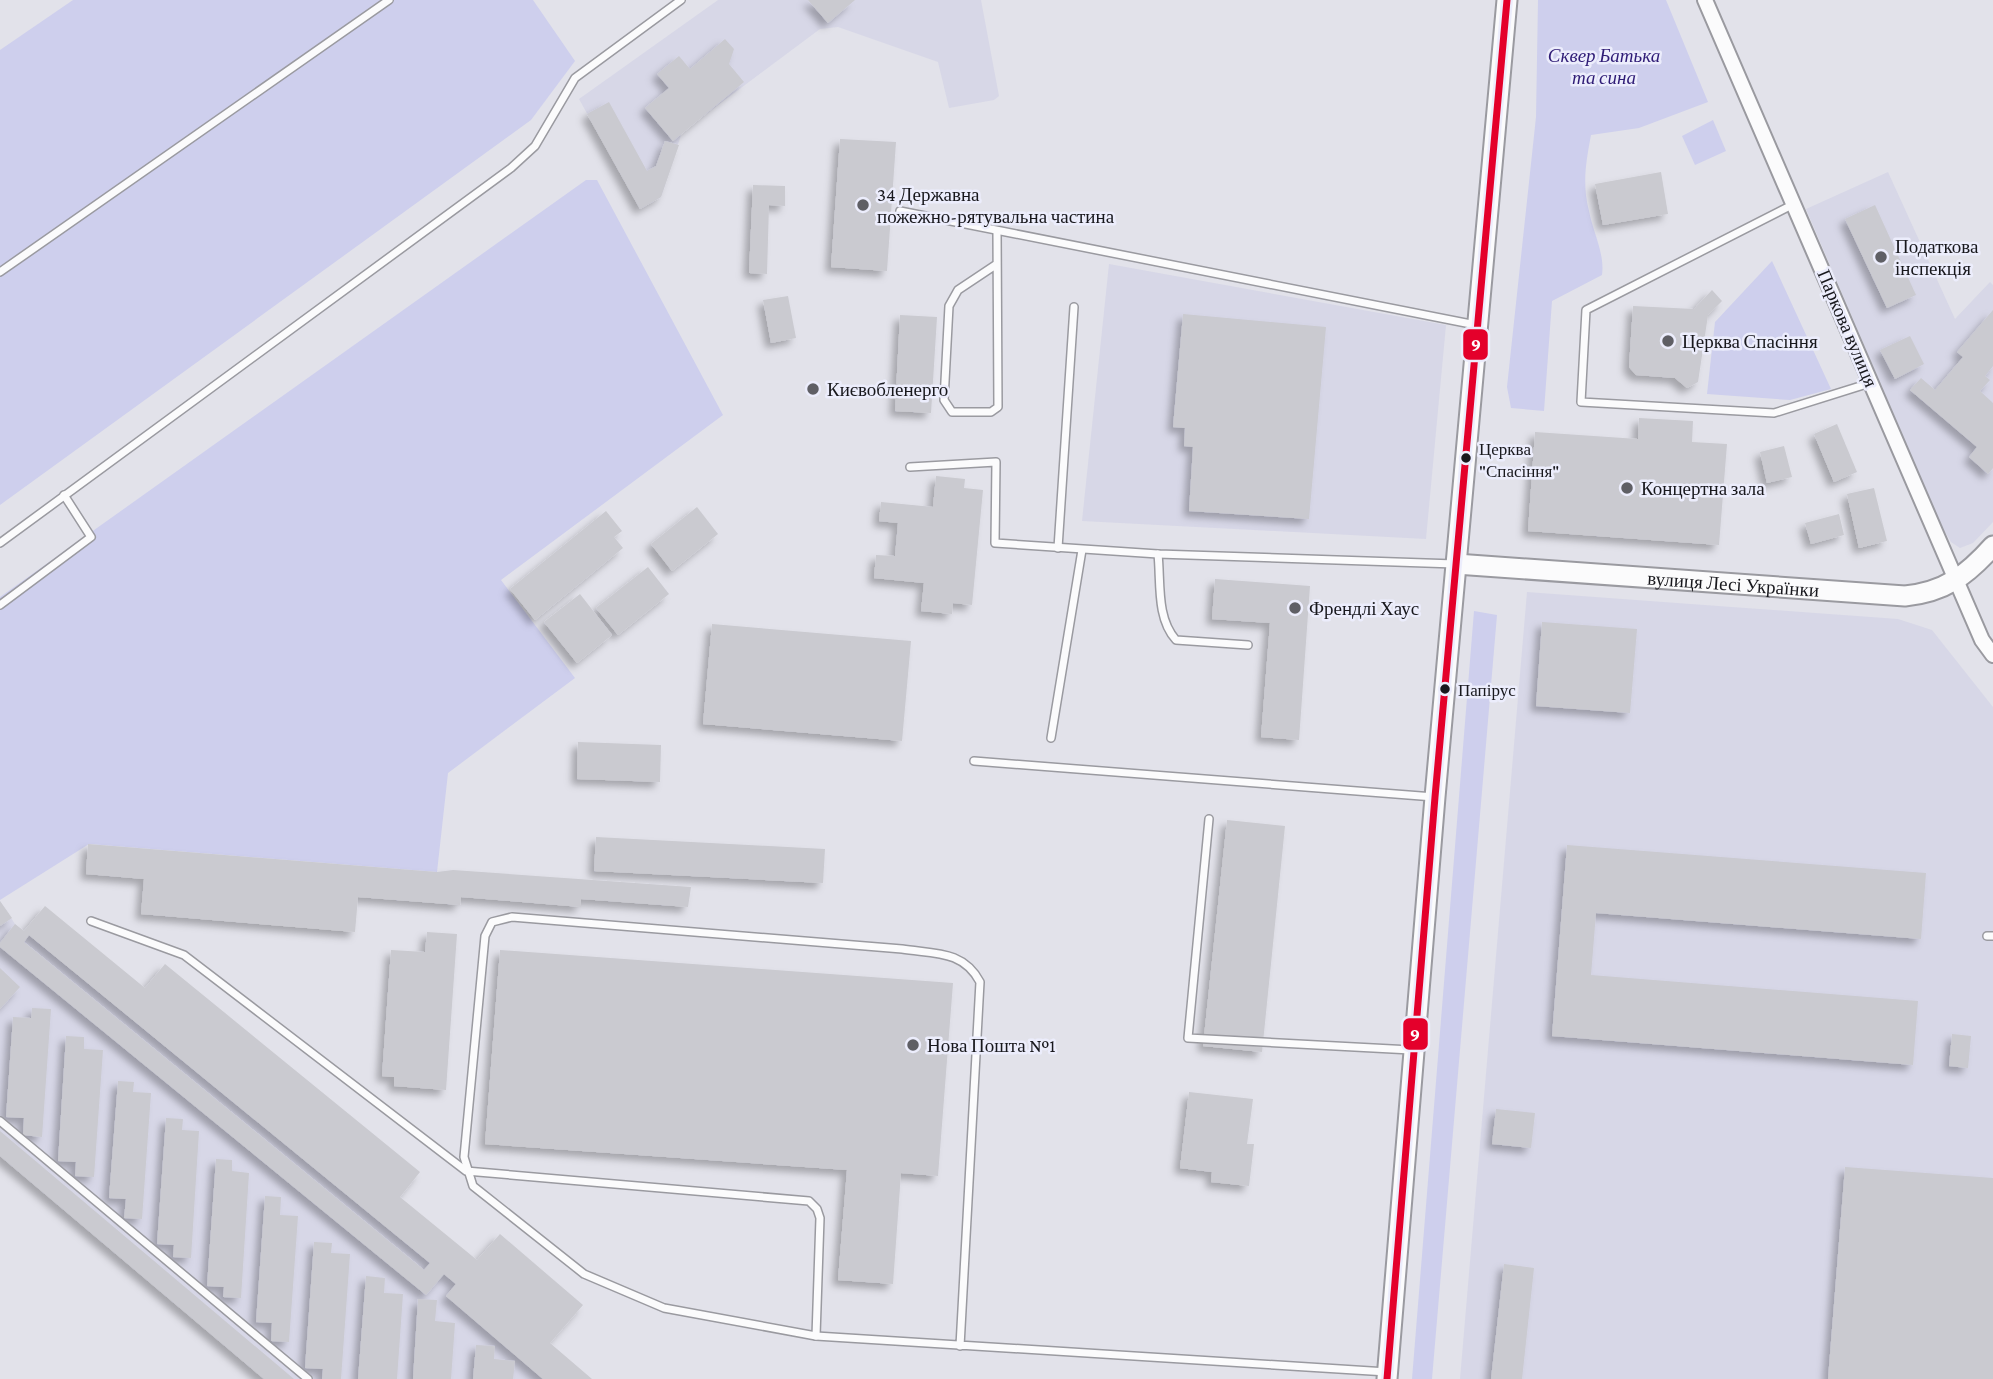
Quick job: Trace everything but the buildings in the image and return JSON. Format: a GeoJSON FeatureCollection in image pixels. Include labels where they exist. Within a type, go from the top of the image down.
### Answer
{"type":"FeatureCollection","features":[{"type":"Feature","properties":{"kind":"main road"},"geometry":{"type":"LineString","coordinates":[[1388,1376],[1435,797],[1507,0]]}},
{"type":"Feature","properties":{"kind":"main road","name":"вулиця Лесі Українки"},"geometry":{"type":"LineString","coordinates":[[1456,564],[1905,596],[1929,594],[1958,581],[1993,546]]}},
{"type":"Feature","properties":{"kind":"street","name":"Паркова вулиця"},"geometry":{"type":"LineString","coordinates":[[1705,0],[1982,640],[1993,655]]}},
{"type":"Feature","properties":{"kind":"lane"},"geometry":{"type":"LineString","coordinates":[[0,272],[388,0]]}},
{"type":"Feature","properties":{"kind":"lane"},"geometry":{"type":"LineString","coordinates":[[0,543],[510,168],[535,146],[575,78],[681,0]]}},
{"type":"Feature","properties":{"kind":"lane"},"geometry":{"type":"LineString","coordinates":[[1794,204],[1586,310],[1581,401],[1774,413],[1871,382]]}},
{"type":"Feature","properties":{"kind":"lane"},"geometry":{"type":"LineString","coordinates":[[900,211],[1478,325]]}},
{"type":"Feature","properties":{"kind":"lane"},"geometry":{"type":"LineString","coordinates":[[997,230],[998,407],[991,412],[951,412],[944,400],[949,306],[958,290],[997,264]]}},
{"type":"Feature","properties":{"kind":"lane"},"geometry":{"type":"LineString","coordinates":[[1058,548],[1074,307]]}},
{"type":"Feature","properties":{"kind":"lane"},"geometry":{"type":"LineString","coordinates":[[910,467],[996,462],[995,543],[1158,554],[1456,564]]}},
{"type":"Feature","properties":{"kind":"lane"},"geometry":{"type":"LineString","coordinates":[[0,605],[91,537],[64,495]]}},
{"type":"Feature","properties":{"kind":"lane"},"geometry":{"type":"LineString","coordinates":[[1051,738],[1082,550]]}},
{"type":"Feature","properties":{"kind":"lane"},"geometry":{"type":"LineString","coordinates":[[1158,554],[1163,619],[1167,630],[1176,640],[1248,645]]}},
{"type":"Feature","properties":{"kind":"lane"},"geometry":{"type":"LineString","coordinates":[[974,761],[1435,797]]}},
{"type":"Feature","properties":{"kind":"lane"},"geometry":{"type":"LineString","coordinates":[[1209,819],[1188,1038],[1414,1050]]}},
{"type":"Feature","properties":{"kind":"lane"},"geometry":{"type":"LineString","coordinates":[[960,1346],[980,982],[971,965],[951,956],[512,917],[492,922],[485,936],[464,1157],[466,1171],[473,1186],[584,1274],[664,1308],[816,1336],[1388,1376]]}},
{"type":"Feature","properties":{"kind":"lane"},"geometry":{"type":"LineString","coordinates":[[92,920],[184,955],[466,1171],[810,1201],[820,1218],[816,1336]]}},
{"type":"Feature","properties":{"kind":"lane"},"geometry":{"type":"LineString","coordinates":[[0,1121],[308,1379]]}},
{"type":"Feature","properties":{"kind":"shaded area"},"geometry":{"type":"Polygon","coordinates":[[[718,0],[981,0],[999,96],[994,100],[949,108],[938,62],[838,27],[820,29],[682,132],[661,197],[640,209],[579,99],[718,0]]]}},
{"type":"Feature","properties":{"kind":"shaded area"},"geometry":{"type":"Polygon","coordinates":[[[1888,172],[1955,319],[1990,282],[1993,285],[1993,522],[1973,543],[1960,548],[1951,542],[1941,525],[1806,209],[1888,172]]]}},
{"type":"Feature","properties":{"kind":"shaded area"},"geometry":{"type":"Polygon","coordinates":[[[1109,264],[1446,325],[1426,539],[1082,521],[1109,264]]]}},
{"type":"Feature","properties":{"kind":"shaded area"},"geometry":{"type":"Polygon","coordinates":[[[1527,592],[1898,619],[1932,630],[1993,707],[1993,1379],[1460,1379],[1527,592]]]}},
{"type":"Feature","properties":{"kind":"shaded area"},"geometry":{"type":"Polygon","coordinates":[[[0,901],[15,924],[456,1284],[446,1296],[543,1379],[264,1379],[0,1156],[0,901]]]}},
{"type":"Feature","properties":{"kind":"green space"},"geometry":{"type":"Polygon","coordinates":[[[73,0],[533,0],[575,61],[531,120],[0,505],[0,50],[73,0]]]}},
{"type":"Feature","properties":{"kind":"green space","name":"Сквер Батька та сина"},"geometry":{"type":"Polygon","coordinates":[[[1538,0],[1666,0],[1708,102],[1639,128],[1591,135],[1585,182],[1600,251],[1602,275],[1552,301],[1544,411],[1511,408],[1507,387],[1536,117],[1538,0]]]}},
{"type":"Feature","properties":{"kind":"green space"},"geometry":{"type":"Polygon","coordinates":[[[1713,120],[1726,151],[1695,165],[1682,136],[1713,120]]]}},
{"type":"Feature","properties":{"kind":"green space"},"geometry":{"type":"Polygon","coordinates":[[[586,180],[597,180],[723,415],[501,580],[575,678],[448,773],[437,872],[89,844],[0,900],[0,597],[586,180]]]}},
{"type":"Feature","properties":{"kind":"green space"},"geometry":{"type":"Polygon","coordinates":[[[1772,261],[1831,389],[1790,400],[1707,394],[1715,322],[1772,261]]]}},
{"type":"Feature","properties":{"kind":"green space"},"geometry":{"type":"Polygon","coordinates":[[[1474,611],[1497,615],[1432,1379],[1412,1379],[1474,611]]]}},
{"type":"Feature","properties":{"kind":"transit line","name":"9"},"geometry":{"type":"LineString","coordinates":[[1387,1379],[1435,797],[1507,0]]}},
{"type":"Feature","properties":{"kind":"place","name":"34 Державна пожежно-рятувальна частина"},"geometry":{"type":"Point","coordinates":[863,205]}},
{"type":"Feature","properties":{"kind":"place","name":"Податкова інспекція"},"geometry":{"type":"Point","coordinates":[1881,257]}},
{"type":"Feature","properties":{"kind":"place","name":"Церква Спасіння"},"geometry":{"type":"Point","coordinates":[1668,341]}},
{"type":"Feature","properties":{"kind":"place","name":"Києвобленерго"},"geometry":{"type":"Point","coordinates":[813,389]}},
{"type":"Feature","properties":{"kind":"place","name":"Церква \"Спасіння\""},"geometry":{"type":"Point","coordinates":[1466,458]}},
{"type":"Feature","properties":{"kind":"place","name":"Концертна зала"},"geometry":{"type":"Point","coordinates":[1627,488]}},
{"type":"Feature","properties":{"kind":"place","name":"Френдлі Хаус"},"geometry":{"type":"Point","coordinates":[1295,608]}},
{"type":"Feature","properties":{"kind":"place","name":"Папірус"},"geometry":{"type":"Point","coordinates":[1445,689]}},
{"type":"Feature","properties":{"kind":"place","name":"Нова Пошта №1"},"geometry":{"type":"Point","coordinates":[913,1045]}}]}
